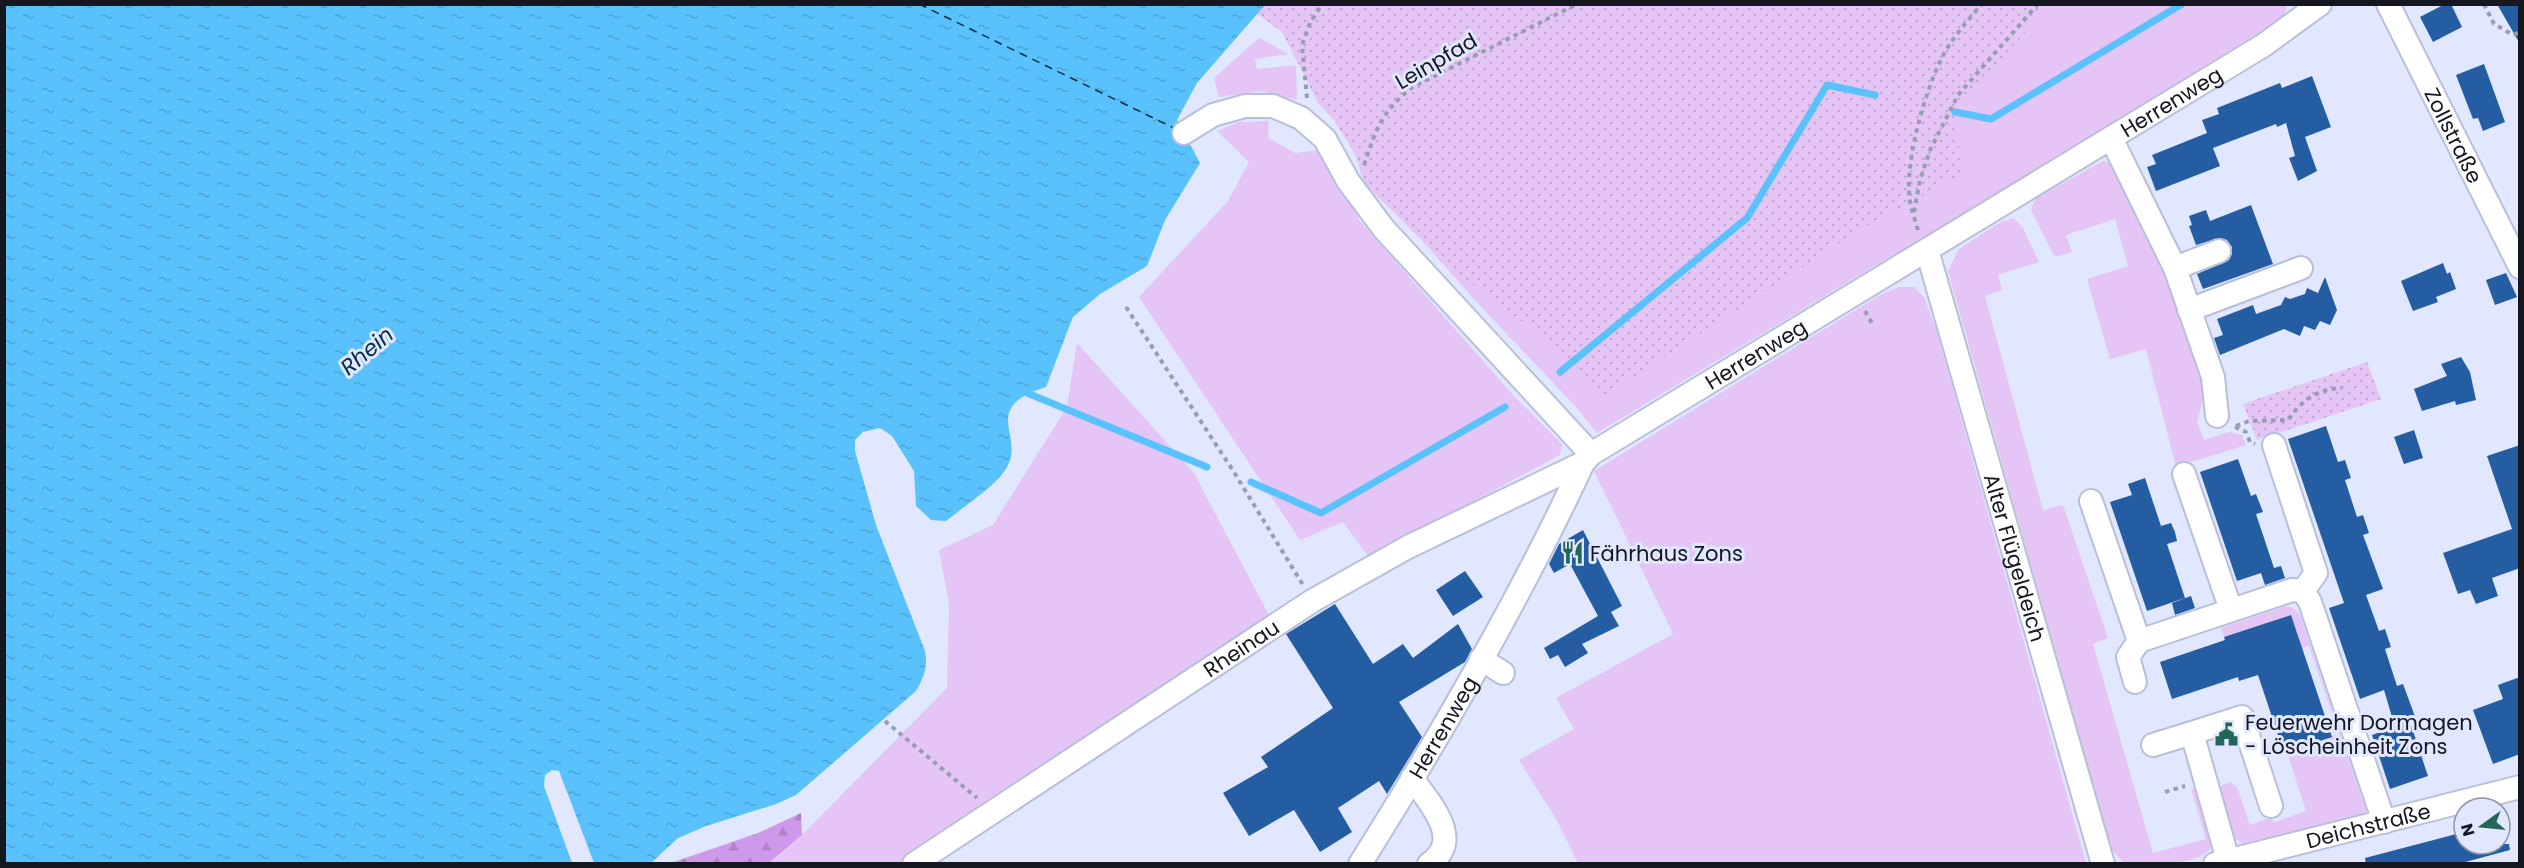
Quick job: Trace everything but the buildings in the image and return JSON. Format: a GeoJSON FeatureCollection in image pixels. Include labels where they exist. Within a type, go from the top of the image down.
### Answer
{"type":"FeatureCollection","features":[{"type":"Feature","properties":{"kind":"street","name":"Herrenweg"},"geometry":{"type":"LineString","coordinates":[[1360,864],[1481,659],[1587,458],[2264,45],[2320,4]]}},
{"type":"Feature","properties":{"kind":"street","name":"Zollstraße"},"geometry":{"type":"LineString","coordinates":[[2388,4],[2520,267]]}},
{"type":"Feature","properties":{"kind":"street"},"geometry":{"type":"LineString","coordinates":[[1185,133],[1214,115],[1245,106],[1273,106],[1304,111],[1325,139],[1348,181],[1384,229],[1587,458]]}},
{"type":"Feature","properties":{"kind":"street"},"geometry":{"type":"LineString","coordinates":[[2111,138],[2175,268],[2226,421]]}},
{"type":"Feature","properties":{"kind":"street","name":"Alter Flügeldeich"},"geometry":{"type":"LineString","coordinates":[[1927,250],[2103,864]]}},
{"type":"Feature","properties":{"kind":"street"},"geometry":{"type":"LineString","coordinates":[[2175,268],[2219,251]]}},
{"type":"Feature","properties":{"kind":"street"},"geometry":{"type":"LineString","coordinates":[[2189,310],[2301,268]]}},
{"type":"Feature","properties":{"kind":"street"},"geometry":{"type":"LineString","coordinates":[[2274,445],[2316,573],[2303,591]]}},
{"type":"Feature","properties":{"kind":"street","name":"Rheinau"},"geometry":{"type":"LineString","coordinates":[[914,864],[1312,601],[1408,547],[1587,458]]}},
{"type":"Feature","properties":{"kind":"street"},"geometry":{"type":"LineString","coordinates":[[2184,474],[2231,610]]}},
{"type":"Feature","properties":{"kind":"street"},"geometry":{"type":"LineString","coordinates":[[2091,501],[2139,641]]}},
{"type":"Feature","properties":{"kind":"street"},"geometry":{"type":"LineString","coordinates":[[2135,682],[2128,657],[2139,641],[2292,590],[2303,591]]}},
{"type":"Feature","properties":{"kind":"street"},"geometry":{"type":"LineString","coordinates":[[2303,591],[2310,602],[2384,822]]}},
{"type":"Feature","properties":{"kind":"street"},"geometry":{"type":"LineString","coordinates":[[1481,659],[1503,673]]}},
{"type":"Feature","properties":{"kind":"street"},"geometry":{"type":"LineString","coordinates":[[2153,745],[2242,717],[2271,807]]}},
{"type":"Feature","properties":{"kind":"street"},"geometry":{"type":"LineString","coordinates":[[2192,733],[2221,862]]}},
{"type":"Feature","properties":{"kind":"street"},"geometry":{"type":"LineString","coordinates":[[1412,778],[1444,826],[1445,840],[1441,852],[1429,864]]}},
{"type":"Feature","properties":{"kind":"street","name":"Deichstraße"},"geometry":{"type":"LineString","coordinates":[[2221,862],[2520,787]]}},
{"type":"Feature","properties":{"kind":"path"},"geometry":{"type":"LineString","coordinates":[[1304,111],[1302,45],[1310,23],[1322,4]]}},
{"type":"Feature","properties":{"kind":"path","name":"Leinpfad"},"geometry":{"type":"LineString","coordinates":[[1348,181],[1361,172],[1378,124],[1391,105],[1411,88],[1577,4]]}},
{"type":"Feature","properties":{"kind":"path"},"geometry":{"type":"LineString","coordinates":[[1982,4],[1950,44],[1932,75],[1911,164],[1909,190],[1913,216],[1920,180],[1930,150],[1958,95],[2038,4]]}},
{"type":"Feature","properties":{"kind":"path"},"geometry":{"type":"LineString","coordinates":[[2484,4],[2494,24],[2513,35],[2520,32]]}},
{"type":"Feature","properties":{"kind":"path"},"geometry":{"type":"LineString","coordinates":[[1126,307],[1232,469],[1312,601]]}},
{"type":"Feature","properties":{"kind":"path"},"geometry":{"type":"LineString","coordinates":[[2226,421],[2289,420],[2310,396],[2328,389],[2342,388]]}},
{"type":"Feature","properties":{"kind":"path"},"geometry":{"type":"LineString","coordinates":[[2226,421],[2246,432],[2250,442],[2274,445]]}},
{"type":"Feature","properties":{"kind":"path"},"geometry":{"type":"LineString","coordinates":[[885,721],[974,794]]}},
{"type":"Feature","properties":{"kind":"shaded area"},"geometry":{"type":"Polygon","coordinates":[[[1263,4],[2049,5],[1959,108],[1957,122],[1961,174],[1855,233],[1605,396],[1555,346],[1449,267],[1364,183],[1356,156],[1334,120],[1318,103],[1282,32],[1256,13],[1263,4]]]}},
{"type":"Feature","properties":{"kind":"shaded area"},"geometry":{"type":"Polygon","coordinates":[[[1589,5],[2287,5],[2284,17],[1958,219],[1881,262],[1597,433],[1576,407],[1471,296],[1384,197],[1589,5]]]}},
{"type":"Feature","properties":{"kind":"shaded area"},"geometry":{"type":"Polygon","coordinates":[[[1259,38],[1289,54],[1255,59],[1257,69],[1296,65],[1297,100],[1262,91],[1219,97],[1214,78],[1259,38]]]}},
{"type":"Feature","properties":{"kind":"shaded area"},"geometry":{"type":"Polygon","coordinates":[[[1269,121],[1268,138],[1295,153],[1320,150],[1360,221],[1513,395],[1562,444],[1560,455],[1369,557],[1343,522],[1300,540],[1139,297],[1228,201],[1249,162],[1217,131],[1239,122],[1269,121]]]}},
{"type":"Feature","properties":{"kind":"shaded area"},"geometry":{"type":"Polygon","coordinates":[[[2103,161],[2113,163],[2154,239],[2208,377],[2197,423],[2204,440],[2229,432],[2242,435],[2246,445],[2176,467],[2146,349],[2110,359],[2087,279],[2128,266],[2115,219],[2066,235],[2072,252],[2055,257],[2031,210],[2035,199],[2103,161]]]}},
{"type":"Feature","properties":{"kind":"shaded area"},"geometry":{"type":"Polygon","coordinates":[[[2013,218],[2022,226],[2039,262],[1998,275],[2002,290],[1985,296],[2043,510],[2063,505],[2108,638],[2093,644],[2153,853],[2206,839],[2191,789],[2198,787],[2212,845],[2198,858],[2173,863],[2124,863],[2111,849],[1948,271],[1959,249],[2001,222],[2013,218]]]}},
{"type":"Feature","properties":{"kind":"shaded area"},"geometry":{"type":"Polygon","coordinates":[[[1898,287],[1914,287],[1924,297],[1936,329],[2086,863],[1578,863],[1556,819],[1519,760],[1574,729],[1556,698],[1673,634],[1594,471],[1880,295],[1898,287]]]}},
{"type":"Feature","properties":{"kind":"shaded area"},"geometry":{"type":"Polygon","coordinates":[[[1077,343],[1194,473],[1270,617],[1073,746],[901,863],[769,864],[802,835],[947,688],[949,604],[939,550],[993,525],[1067,407],[1077,343]]]}},
{"type":"Feature","properties":{"kind":"shaded area"},"geometry":{"type":"Polygon","coordinates":[[[2367,362],[2381,399],[2257,440],[2243,404],[2367,362]]]}},
{"type":"Feature","properties":{"kind":"shaded area"},"geometry":{"type":"Polygon","coordinates":[[[2286,606],[2293,608],[2300,615],[2366,810],[2365,816],[2253,845],[2243,844],[2233,837],[2220,792],[2221,786],[2231,782],[2237,787],[2250,825],[2269,818],[2275,822],[2306,811],[2287,752],[2339,734],[2309,646],[2302,648],[2291,615],[2224,637],[2221,628],[2286,606]]]}},
{"type":"Feature","properties":{"kind":"green space"},"geometry":{"type":"Polygon","coordinates":[[[801,813],[802,835],[769,863],[671,863],[758,833],[801,813]]]}},
{"type":"Feature","properties":{"kind":"water","name":"Rhein"},"geometry":{"type":"Polygon","coordinates":[[[5,5],[1265,5],[1197,83],[1177,120],[1200,163],[1165,220],[1147,266],[1100,294],[1073,317],[1046,387],[1025,396],[1013,405],[1008,425],[1012,448],[1010,460],[998,479],[946,521],[931,520],[916,506],[914,471],[892,436],[880,428],[863,432],[855,440],[855,451],[876,525],[925,651],[926,667],[916,691],[796,795],[678,838],[651,863],[594,863],[559,771],[552,770],[545,775],[544,786],[572,863],[5,864],[5,5]]]}},
{"type":"Feature","properties":{"kind":"waterway"},"geometry":{"type":"LineString","coordinates":[[1955,112],[1991,119],[2182,4]]}},
{"type":"Feature","properties":{"kind":"waterway"},"geometry":{"type":"LineString","coordinates":[[1560,372],[1747,218],[1827,85],[1875,95]]}},
{"type":"Feature","properties":{"kind":"waterway"},"geometry":{"type":"LineString","coordinates":[[1022,388],[1027,393],[1207,467]]}},
{"type":"Feature","properties":{"kind":"waterway"},"geometry":{"type":"LineString","coordinates":[[1251,482],[1321,513],[1505,407]]}},
{"type":"Feature","properties":{"kind":"ferry route"},"geometry":{"type":"LineString","coordinates":[[919,4],[1176,129]]}},
{"type":"Feature","properties":{"kind":"place","name":"Fährhaus Zons"},"geometry":{"type":"Point","coordinates":[1572,553]}},
{"type":"Feature","properties":{"kind":"place","name":"Feuerwehr Dormagen - Löscheinheit Zons"},"geometry":{"type":"Point","coordinates":[2227,734]}}]}
